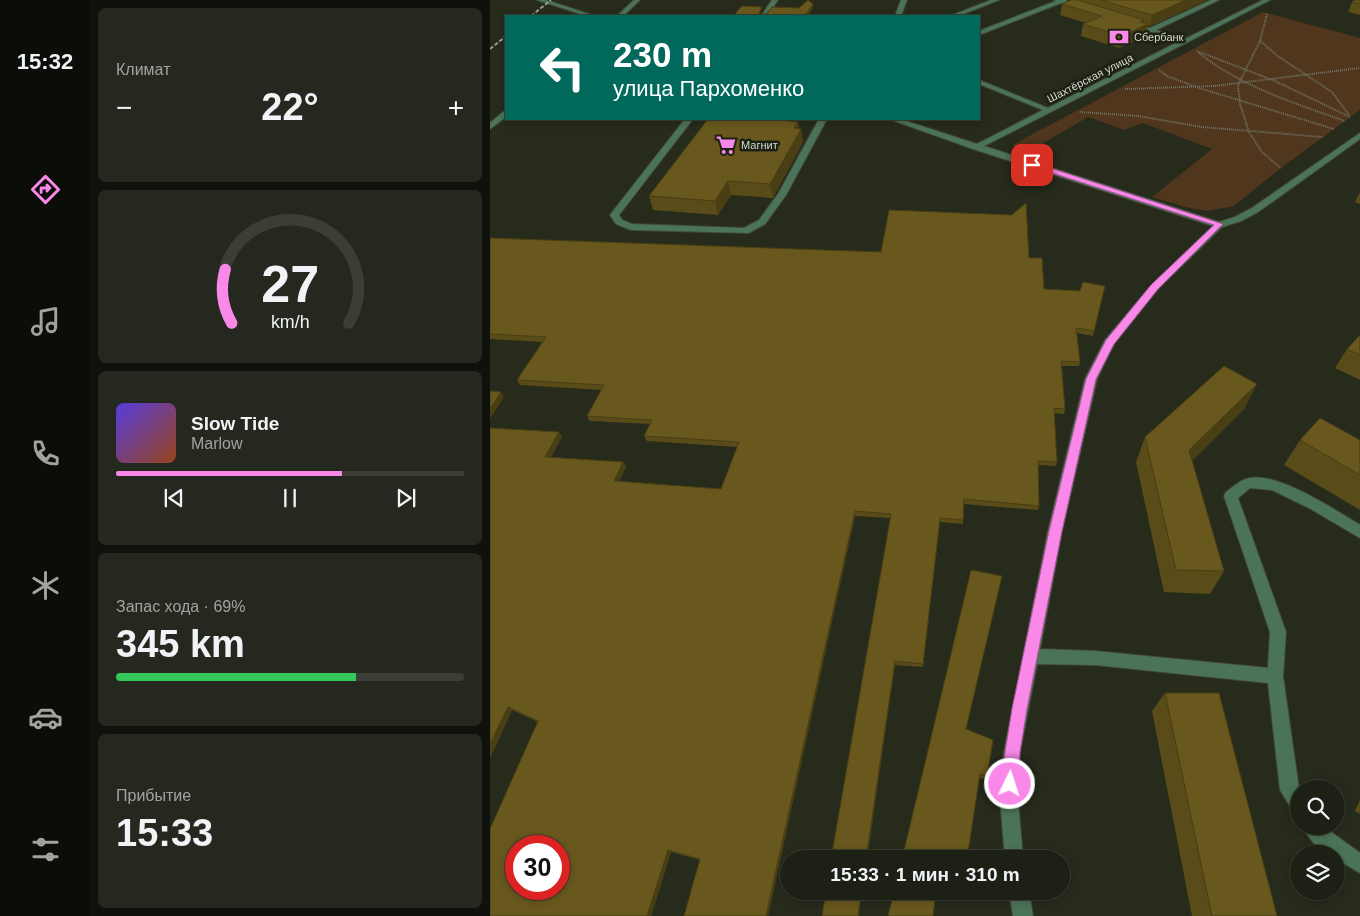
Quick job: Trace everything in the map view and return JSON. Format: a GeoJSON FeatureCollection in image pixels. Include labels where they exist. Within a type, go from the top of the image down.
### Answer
{"type":"FeatureCollection","features":[{"type":"Feature","properties":{"kind":"street"},"geometry":{"type":"LineString","coordinates":[[540,0],[589,15]]}},
{"type":"Feature","properties":{"kind":"street"},"geometry":{"type":"LineString","coordinates":[[621,15],[637,0]]}},
{"type":"Feature","properties":{"kind":"street"},"geometry":{"type":"LineString","coordinates":[[765,15],[775,0]]}},
{"type":"Feature","properties":{"kind":"street"},"geometry":{"type":"LineString","coordinates":[[898,15],[904,0]]}},
{"type":"Feature","properties":{"kind":"street"},"geometry":{"type":"LineString","coordinates":[[955,15],[996,0]]}},
{"type":"Feature","properties":{"kind":"street"},"geometry":{"type":"LineString","coordinates":[[980,33],[1060,0],[1081,9]]}},
{"type":"Feature","properties":{"kind":"street"},"geometry":{"type":"LineString","coordinates":[[1151,30],[1216,0]]}},
{"type":"Feature","properties":{"kind":"street","name":"Шахтёрская улица"},"geometry":{"type":"LineString","coordinates":[[976,147],[1267,0]]}},
{"type":"Feature","properties":{"kind":"street"},"geometry":{"type":"LineString","coordinates":[[1125,22],[1186,41]]}},
{"type":"Feature","properties":{"kind":"street"},"geometry":{"type":"LineString","coordinates":[[980,82],[1048,110]]}},
{"type":"Feature","properties":{"kind":"street"},"geometry":{"type":"LineString","coordinates":[[490,128],[505,115]]}},
{"type":"Feature","properties":{"kind":"street"},"geometry":{"type":"LineString","coordinates":[[687,120],[614,215],[619,222],[631,227],[746,231],[762,222],[782,195],[823,120]]}},
{"type":"Feature","properties":{"kind":"street"},"geometry":{"type":"LineString","coordinates":[[896,120],[1219,224]]}},
{"type":"Feature","properties":{"kind":"street"},"geometry":{"type":"LineString","coordinates":[[1013,850],[1009,799],[1012,752],[1055,531],[1091,379],[1098,362],[1109,343],[1155,287],[1219,224],[1238,219],[1255,210],[1360,135]]}},
{"type":"Feature","properties":{"kind":"street"},"geometry":{"type":"LineString","coordinates":[[1290,792],[1275,676],[1278,632],[1231,496],[1248,483],[1274,485],[1314,504],[1360,532]]}},
{"type":"Feature","properties":{"kind":"street"},"geometry":{"type":"LineString","coordinates":[[1030,656],[1095,658],[1275,676]]}},
{"type":"Feature","properties":{"kind":"street"},"geometry":{"type":"LineString","coordinates":[[1319,835],[1360,864]]}},
{"type":"Feature","properties":{"kind":"street"},"geometry":{"type":"LineString","coordinates":[[1020,900],[1022,916]]}},
{"type":"Feature","properties":{"kind":"path"},"geometry":{"type":"LineString","coordinates":[[1267,14],[1266,22],[1259,34],[1260,41],[1238,85],[1240,100],[1249,131],[1262,152],[1281,168]]}},
{"type":"Feature","properties":{"kind":"path"},"geometry":{"type":"LineString","coordinates":[[1260,41],[1279,57],[1332,92],[1350,117],[1319,100],[1246,69],[1196,51],[1212,65],[1248,84],[1345,121]]}},
{"type":"Feature","properties":{"kind":"path"},"geometry":{"type":"LineString","coordinates":[[1124,89],[1162,90],[1238,85],[1360,68]]}},
{"type":"Feature","properties":{"kind":"path"},"geometry":{"type":"LineString","coordinates":[[1159,70],[1167,76],[1199,88],[1334,129]]}},
{"type":"Feature","properties":{"kind":"path"},"geometry":{"type":"LineString","coordinates":[[1080,112],[1138,116],[1202,127],[1322,137]]}},
{"type":"Feature","properties":{"kind":"shaded area"},"geometry":{"type":"Polygon","coordinates":[[[1263,12],[1360,38],[1360,110],[1281,168],[1234,206],[1208,211],[1185,207],[1152,197],[1212,149],[1143,123],[1124,130],[1088,117],[1028,152],[1012,145],[1263,12]]]}},
{"type":"Feature","properties":{"kind":"building"},"geometry":{"type":"Polygon","coordinates":[[[808,0],[813,4],[806,15],[734,15],[742,6],[762,7],[759,14],[766,14],[772,7],[799,8],[808,0]]]}},
{"type":"Feature","properties":{"kind":"building"},"geometry":{"type":"Polygon","coordinates":[[[1071,0],[1078,0],[1144,20],[1140,22],[1148,24],[1122,36],[1083,24],[1102,16],[1062,4],[1071,0]]]}},
{"type":"Feature","properties":{"kind":"building"},"geometry":{"type":"Polygon","coordinates":[[[1101,0],[1186,0],[1152,15],[1101,0]]]}},
{"type":"Feature","properties":{"kind":"building"},"geometry":{"type":"Polygon","coordinates":[[[1360,0],[1360,4],[1352,2],[1360,0]]]}},
{"type":"Feature","properties":{"kind":"building"},"geometry":{"type":"Polygon","coordinates":[[[707,120],[788,120],[798,122],[794,128],[801,129],[770,184],[728,181],[715,201],[649,196],[707,120]]]}},
{"type":"Feature","properties":{"kind":"building"},"geometry":{"type":"Polygon","coordinates":[[[1026,203],[1029,258],[1042,258],[1044,289],[1080,291],[1083,282],[1105,286],[1094,331],[1076,328],[1080,362],[1061,361],[1065,409],[1054,408],[1057,462],[1038,461],[1039,506],[964,499],[963,520],[940,518],[923,664],[895,661],[867,850],[833,850],[891,514],[855,511],[766,916],[684,916],[700,859],[668,850],[647,916],[490,916],[490,829],[538,721],[508,707],[490,744],[490,428],[559,432],[545,457],[623,462],[614,481],[721,489],[739,442],[644,436],[652,420],[587,416],[604,385],[517,380],[546,337],[490,334],[490,238],[881,252],[889,210],[1012,215],[1026,203]]]}},
{"type":"Feature","properties":{"kind":"building"},"geometry":{"type":"Polygon","coordinates":[[[1360,335],[1360,355],[1347,349],[1360,335]]]}},
{"type":"Feature","properties":{"kind":"building"},"geometry":{"type":"Polygon","coordinates":[[[1224,366],[1257,384],[1189,450],[1224,571],[1176,570],[1145,437],[1224,366]]]}},
{"type":"Feature","properties":{"kind":"building"},"geometry":{"type":"Polygon","coordinates":[[[490,391],[501,392],[490,409],[490,391]]]}},
{"type":"Feature","properties":{"kind":"building"},"geometry":{"type":"Polygon","coordinates":[[[1320,418],[1360,440],[1360,475],[1300,440],[1320,418]]]}},
{"type":"Feature","properties":{"kind":"building"},"geometry":{"type":"Polygon","coordinates":[[[971,570],[1002,576],[966,729],[993,740],[987,777],[980,774],[968,850],[904,850],[971,570]]]}},
{"type":"Feature","properties":{"kind":"building"},"geometry":{"type":"Polygon","coordinates":[[[1165,693],[1219,693],[1277,916],[1212,916],[1165,693]]]}},
{"type":"Feature","properties":{"kind":"building"},"geometry":{"type":"Polygon","coordinates":[[[825,900],[860,900],[858,916],[822,916],[825,900]]]}},
{"type":"Feature","properties":{"kind":"building"},"geometry":{"type":"Polygon","coordinates":[[[892,900],[935,900],[933,916],[888,916],[892,900]]]}},
{"type":"Feature","properties":{"kind":"railway"},"geometry":{"type":"LineString","coordinates":[[532,15],[551,0]]}},
{"type":"Feature","properties":{"kind":"railway"},"geometry":{"type":"LineString","coordinates":[[490,49],[505,37]]}},
{"type":"Feature","properties":{"kind":"place","name":"Сбербанк"},"geometry":{"type":"Point","coordinates":[1119,37]}},
{"type":"Feature","properties":{"kind":"place","name":"Магнит"},"geometry":{"type":"Point","coordinates":[726,145]}},
{"type":"Feature","properties":{"kind":"route"},"geometry":{"type":"LineString","coordinates":[[1010,784],[1012,752],[1055,531],[1091,379],[1109,343],[1155,287],[1219,224],[1032,165]]}}]}
